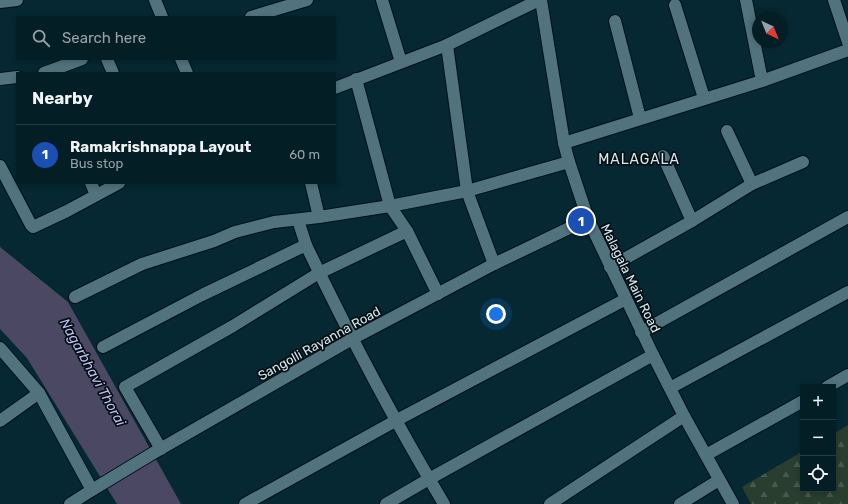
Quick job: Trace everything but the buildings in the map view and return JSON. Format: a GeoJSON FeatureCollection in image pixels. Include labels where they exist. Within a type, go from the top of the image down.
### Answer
{"type":"FeatureCollection","features":[{"type":"Feature","properties":{"kind":"street"},"geometry":{"type":"LineString","coordinates":[[0,2],[17,0]]}},
{"type":"Feature","properties":{"kind":"street"},"geometry":{"type":"LineString","coordinates":[[154,0],[162,16]]}},
{"type":"Feature","properties":{"kind":"street"},"geometry":{"type":"LineString","coordinates":[[254,16],[307,0]]}},
{"type":"Feature","properties":{"kind":"street"},"geometry":{"type":"LineString","coordinates":[[382,0],[401,62]]}},
{"type":"Feature","properties":{"kind":"street"},"geometry":{"type":"LineString","coordinates":[[336,88],[447,45],[540,0]]}},
{"type":"Feature","properties":{"kind":"street","name":"Malagala Main Road"},"geometry":{"type":"LineString","coordinates":[[540,0],[564,142],[588,219],[610,267],[684,416],[733,504]]}},
{"type":"Feature","properties":{"kind":"street"},"geometry":{"type":"LineString","coordinates":[[746,0],[762,81]]}},
{"type":"Feature","properties":{"kind":"street"},"geometry":{"type":"LineString","coordinates":[[834,0],[848,42]]}},
{"type":"Feature","properties":{"kind":"street"},"geometry":{"type":"LineString","coordinates":[[675,5],[704,98]]}},
{"type":"Feature","properties":{"kind":"street"},"geometry":{"type":"LineString","coordinates":[[615,21],[640,118]]}},
{"type":"Feature","properties":{"kind":"street"},"geometry":{"type":"LineString","coordinates":[[447,45],[466,191],[494,264]]}},
{"type":"Feature","properties":{"kind":"street"},"geometry":{"type":"LineString","coordinates":[[564,142],[762,81],[848,50]]}},
{"type":"Feature","properties":{"kind":"street"},"geometry":{"type":"LineString","coordinates":[[47,72],[79,60]]}},
{"type":"Feature","properties":{"kind":"street"},"geometry":{"type":"LineString","coordinates":[[108,60],[114,72]]}},
{"type":"Feature","properties":{"kind":"street"},"geometry":{"type":"LineString","coordinates":[[181,60],[187,72]]}},
{"type":"Feature","properties":{"kind":"street"},"geometry":{"type":"LineString","coordinates":[[0,80],[16,77]]}},
{"type":"Feature","properties":{"kind":"street"},"geometry":{"type":"LineString","coordinates":[[356,79],[390,206],[407,232],[438,294]]}},
{"type":"Feature","properties":{"kind":"street"},"geometry":{"type":"LineString","coordinates":[[727,131],[752,184]]}},
{"type":"Feature","properties":{"kind":"street"},"geometry":{"type":"LineString","coordinates":[[664,156],[692,221]]}},
{"type":"Feature","properties":{"kind":"street"},"geometry":{"type":"LineString","coordinates":[[75,297],[142,264],[214,241],[235,232],[274,222],[298,220],[390,206],[466,191],[569,162]]}},
{"type":"Feature","properties":{"kind":"street"},"geometry":{"type":"LineString","coordinates":[[610,267],[692,221],[752,184],[803,162]]}},
{"type":"Feature","properties":{"kind":"street"},"geometry":{"type":"LineString","coordinates":[[0,166],[4,185],[33,227],[117,184]]}},
{"type":"Feature","properties":{"kind":"street"},"geometry":{"type":"LineString","coordinates":[[91,184],[96,195]]}},
{"type":"Feature","properties":{"kind":"street"},"geometry":{"type":"LineString","coordinates":[[311,184],[319,217]]}},
{"type":"Feature","properties":{"kind":"street"},"geometry":{"type":"LineString","coordinates":[[642,332],[848,217]]}},
{"type":"Feature","properties":{"kind":"street","name":"Sangolli Rayanna Road"},"geometry":{"type":"LineString","coordinates":[[70,504],[158,450],[352,339],[494,264],[588,219]]}},
{"type":"Feature","properties":{"kind":"street"},"geometry":{"type":"LineString","coordinates":[[298,220],[306,245],[352,339],[444,504]]}},
{"type":"Feature","properties":{"kind":"street"},"geometry":{"type":"LineString","coordinates":[[158,450],[125,387],[233,326],[320,273],[407,232]]}},
{"type":"Feature","properties":{"kind":"street"},"geometry":{"type":"LineString","coordinates":[[103,347],[202,295],[306,245]]}},
{"type":"Feature","properties":{"kind":"street"},"geometry":{"type":"LineString","coordinates":[[670,388],[848,292]]}},
{"type":"Feature","properties":{"kind":"street"},"geometry":{"type":"LineString","coordinates":[[245,504],[397,420],[626,299]]}},
{"type":"Feature","properties":{"kind":"street"},"geometry":{"type":"LineString","coordinates":[[0,348],[39,393],[96,487]]}},
{"type":"Feature","properties":{"kind":"street"},"geometry":{"type":"LineString","coordinates":[[386,504],[429,478],[653,355]]}},
{"type":"Feature","properties":{"kind":"street"},"geometry":{"type":"LineString","coordinates":[[832,384],[848,375]]}},
{"type":"Feature","properties":{"kind":"street"},"geometry":{"type":"LineString","coordinates":[[0,421],[39,393]]}},
{"type":"Feature","properties":{"kind":"street"},"geometry":{"type":"LineString","coordinates":[[706,455],[800,403]]}},
{"type":"Feature","properties":{"kind":"street"},"geometry":{"type":"LineString","coordinates":[[550,504],[684,416]]}},
{"type":"Feature","properties":{"kind":"street"},"geometry":{"type":"LineString","coordinates":[[680,504],[719,480]]}},
{"type":"Feature","properties":{"kind":"green space"},"geometry":{"type":"Polygon","coordinates":[[[848,425],[848,504],[751,504],[742,487],[800,453],[800,492],[836,492],[836,432],[848,425]]]}},
{"type":"Feature","properties":{"kind":"water","name":"Nagarbhavi Thorai"},"geometry":{"type":"Polygon","coordinates":[[[0,247],[68,302],[181,504],[117,504],[27,358],[0,329],[0,247]]]}},
{"type":"Feature","properties":{"kind":"place","name":"Ramakrishnappa Layout"},"geometry":{"type":"Point","coordinates":[581,221]}},
{"type":"Feature","properties":{"kind":"district","name":"MALAGALA"},"geometry":{"type":"Point","coordinates":[639,159]}}]}
